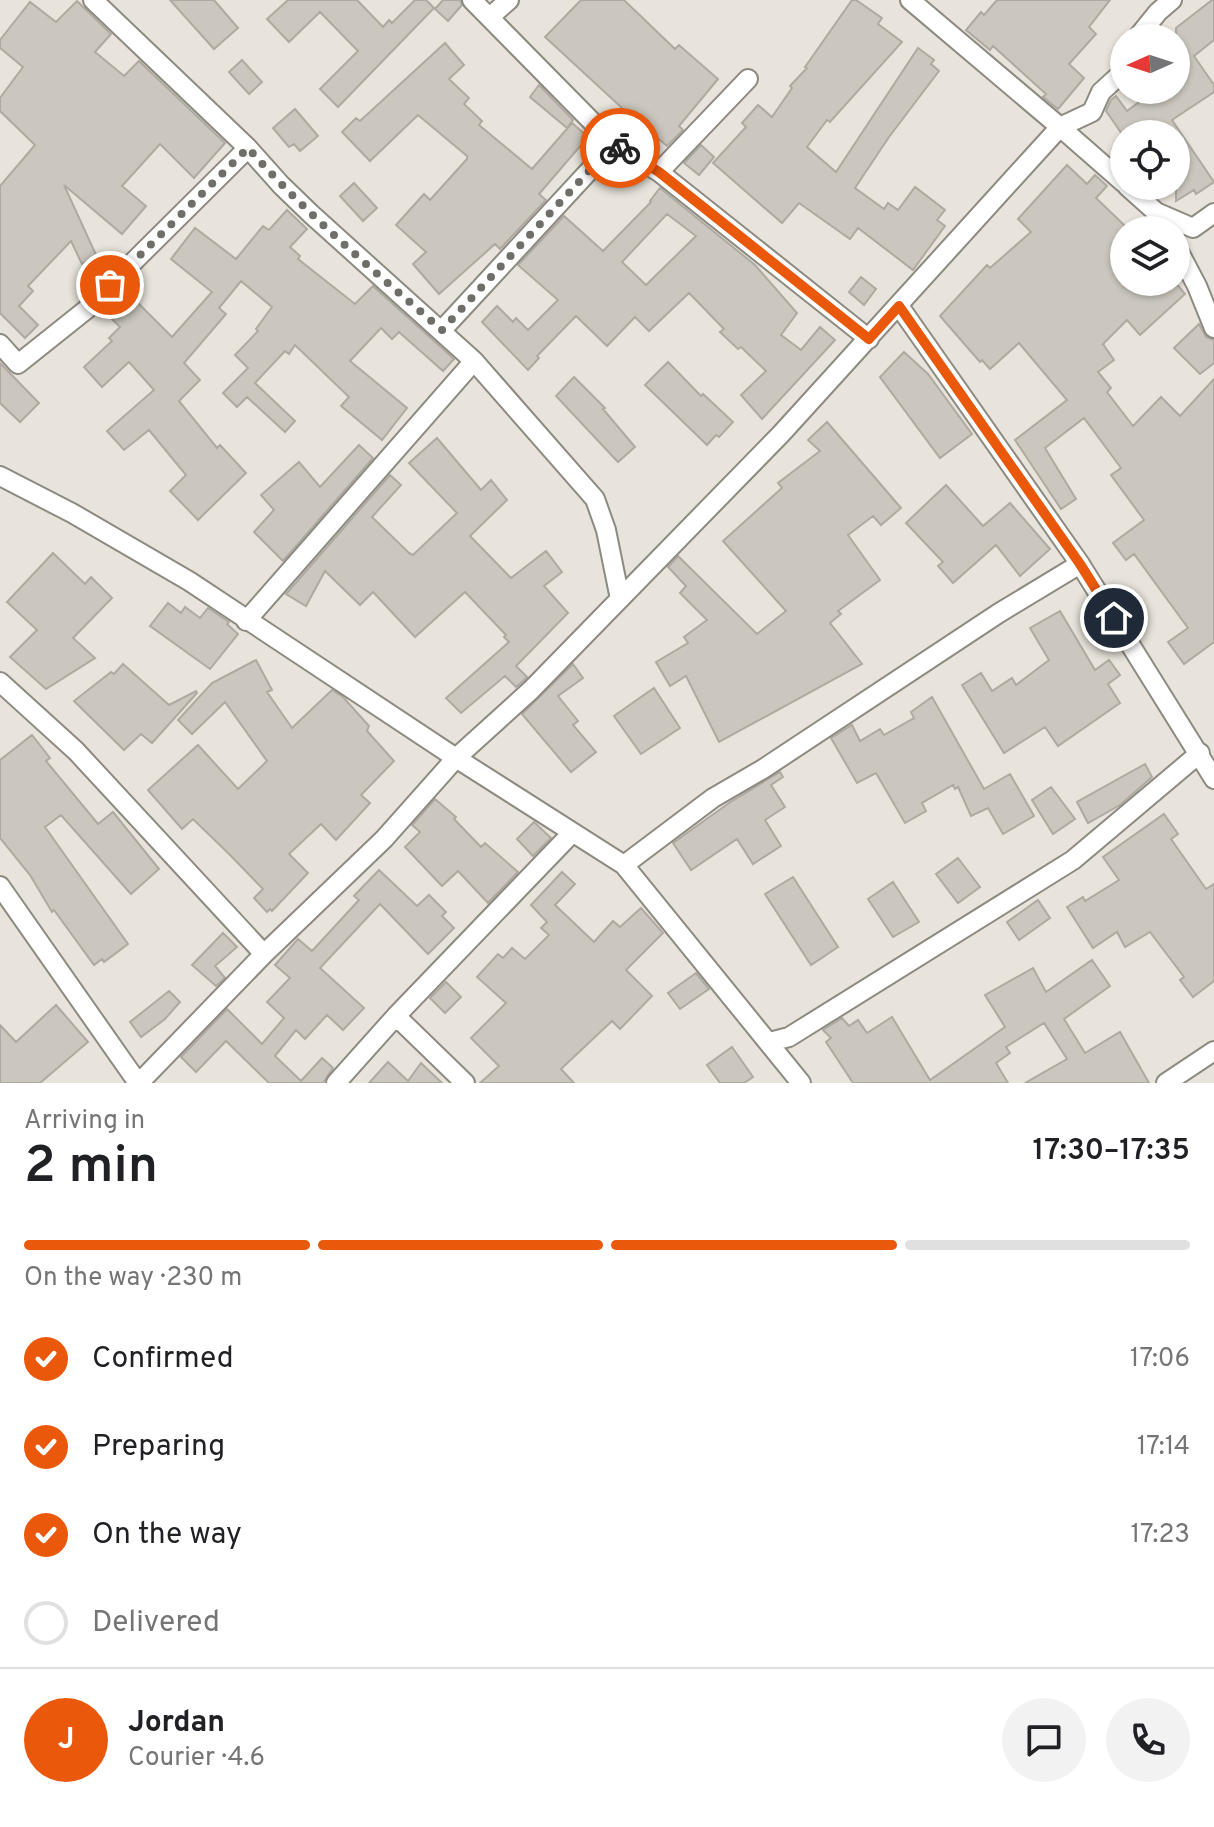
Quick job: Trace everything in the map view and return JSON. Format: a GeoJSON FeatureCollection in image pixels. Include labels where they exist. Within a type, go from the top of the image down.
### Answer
{"type":"FeatureCollection","features":[{"type":"Feature","properties":{"kind":"street"},"geometry":{"type":"LineString","coordinates":[[93,0],[248,148],[311,214],[474,361],[595,499],[606,530],[620,599]]}},
{"type":"Feature","properties":{"kind":"street"},"geometry":{"type":"LineString","coordinates":[[472,0],[614,144],[659,172],[869,339]]}},
{"type":"Feature","properties":{"kind":"street"},"geometry":{"type":"LineString","coordinates":[[491,16],[509,0]]}},
{"type":"Feature","properties":{"kind":"street"},"geometry":{"type":"LineString","coordinates":[[910,0],[1110,171]]}},
{"type":"Feature","properties":{"kind":"street"},"geometry":{"type":"LineString","coordinates":[[1148,24],[1172,0]]}},
{"type":"Feature","properties":{"kind":"street"},"geometry":{"type":"LineString","coordinates":[[659,172],[748,79]]}},
{"type":"Feature","properties":{"kind":"street"},"geometry":{"type":"LineString","coordinates":[[0,886],[139,1083],[264,954],[384,839],[456,758],[531,690],[781,434],[1060,127],[1092,112],[1101,92],[1110,84]]}},
{"type":"Feature","properties":{"kind":"street"},"geometry":{"type":"LineString","coordinates":[[442,330],[614,144]]}},
{"type":"Feature","properties":{"kind":"street"},"geometry":{"type":"LineString","coordinates":[[0,344],[18,364],[87,309],[99,293],[248,148]]}},
{"type":"Feature","properties":{"kind":"street"},"geometry":{"type":"LineString","coordinates":[[1143,200],[1158,216]]}},
{"type":"Feature","properties":{"kind":"street"},"geometry":{"type":"LineString","coordinates":[[1156,212],[1193,228],[1214,213]]}},
{"type":"Feature","properties":{"kind":"street"},"geometry":{"type":"LineString","coordinates":[[1190,273],[1214,328]]}},
{"type":"Feature","properties":{"kind":"street"},"geometry":{"type":"LineString","coordinates":[[899,306],[1080,564],[1214,779]]}},
{"type":"Feature","properties":{"kind":"street"},"geometry":{"type":"LineString","coordinates":[[246,621],[474,361]]}},
{"type":"Feature","properties":{"kind":"street"},"geometry":{"type":"LineString","coordinates":[[0,476],[72,513],[189,581],[624,865],[770,1042],[795,1080]]}},
{"type":"Feature","properties":{"kind":"street"},"geometry":{"type":"LineString","coordinates":[[624,865],[713,798],[763,769],[999,613],[1080,564]]}},
{"type":"Feature","properties":{"kind":"street"},"geometry":{"type":"LineString","coordinates":[[0,682],[76,751],[264,954]]}},
{"type":"Feature","properties":{"kind":"street"},"geometry":{"type":"LineString","coordinates":[[770,1042],[789,1037],[1073,860],[1200,753]]}},
{"type":"Feature","properties":{"kind":"street"},"geometry":{"type":"LineString","coordinates":[[336,1083],[572,833]]}},
{"type":"Feature","properties":{"kind":"street"},"geometry":{"type":"LineString","coordinates":[[396,1016],[465,1083]]}},
{"type":"Feature","properties":{"kind":"street"},"geometry":{"type":"LineString","coordinates":[[1166,1083],[1214,1051]]}},
{"type":"Feature","properties":{"kind":"building"},"geometry":{"type":"Polygon","coordinates":[[[170,0],[214,0],[238,28],[214,49],[170,0]]]}},
{"type":"Feature","properties":{"kind":"building"},"geometry":{"type":"Polygon","coordinates":[[[288,0],[357,0],[383,27],[389,20],[392,23],[415,0],[426,0],[434,8],[338,107],[320,89],[358,51],[320,12],[289,42],[267,19],[288,0]]]}},
{"type":"Feature","properties":{"kind":"building"},"geometry":{"type":"Polygon","coordinates":[[[443,0],[460,0],[462,5],[448,21],[435,9],[443,0]]]}},
{"type":"Feature","properties":{"kind":"building"},"geometry":{"type":"Polygon","coordinates":[[[581,0],[624,0],[675,49],[679,45],[718,79],[679,126],[683,130],[667,146],[545,37],[581,0]]]}},
{"type":"Feature","properties":{"kind":"building"},"geometry":{"type":"Polygon","coordinates":[[[852,0],[882,18],[878,24],[902,42],[830,122],[827,120],[807,147],[836,172],[918,48],[934,60],[931,64],[939,71],[855,188],[884,209],[888,203],[898,210],[915,187],[945,210],[937,220],[945,226],[913,270],[858,228],[850,239],[799,203],[782,223],[713,163],[746,127],[742,123],[758,105],[772,117],[792,88],[790,86],[807,68],[852,0]]]}},
{"type":"Feature","properties":{"kind":"building"},"geometry":{"type":"Polygon","coordinates":[[[997,0],[1110,0],[1089,27],[1096,34],[1069,64],[1084,78],[1058,109],[1043,97],[1046,94],[993,46],[990,50],[966,30],[981,12],[984,15],[997,0]]]}},
{"type":"Feature","properties":{"kind":"building"},"geometry":{"type":"Polygon","coordinates":[[[1214,0],[1214,40],[1194,56],[1214,85],[1214,92],[1172,120],[1112,120],[1106,111],[1110,102],[1122,104],[1127,111],[1136,104],[1190,104],[1190,24],[1181,24],[1214,0]]]}},
{"type":"Feature","properties":{"kind":"building"},"geometry":{"type":"Polygon","coordinates":[[[77,1],[111,34],[95,52],[124,76],[139,61],[225,143],[194,178],[160,144],[122,186],[146,206],[122,234],[64,185],[97,257],[82,264],[71,241],[28,286],[33,291],[19,306],[38,325],[25,338],[0,313],[0,186],[35,145],[0,111],[0,98],[23,67],[0,48],[0,40],[30,2],[56,22],[77,1]]]}},
{"type":"Feature","properties":{"kind":"building"},"geometry":{"type":"Polygon","coordinates":[[[445,43],[464,65],[449,79],[469,98],[464,104],[482,121],[479,125],[532,169],[572,123],[588,137],[539,194],[546,200],[500,249],[495,244],[439,294],[413,264],[426,252],[396,225],[424,194],[430,200],[467,156],[418,115],[370,161],[342,132],[356,118],[360,121],[445,43]]]}},
{"type":"Feature","properties":{"kind":"building"},"geometry":{"type":"Polygon","coordinates":[[[242,60],[262,82],[249,94],[229,72],[242,60]]]}},
{"type":"Feature","properties":{"kind":"building"},"geometry":{"type":"Polygon","coordinates":[[[539,85],[573,120],[567,128],[530,97],[539,85]]]}},
{"type":"Feature","properties":{"kind":"building"},"geometry":{"type":"Polygon","coordinates":[[[295,109],[318,136],[300,151],[294,144],[289,147],[273,128],[295,109]]]}},
{"type":"Feature","properties":{"kind":"building"},"geometry":{"type":"Polygon","coordinates":[[[701,145],[714,157],[699,175],[684,163],[701,145]]]}},
{"type":"Feature","properties":{"kind":"building"},"geometry":{"type":"Polygon","coordinates":[[[1190,147],[1214,182],[1196,194],[1194,190],[1190,192],[1190,147]]]}},
{"type":"Feature","properties":{"kind":"building"},"geometry":{"type":"Polygon","coordinates":[[[1067,165],[1087,184],[1095,175],[1107,186],[1096,198],[1115,216],[1110,216],[1110,296],[1183,296],[1140,335],[1127,320],[1103,344],[1114,360],[1098,372],[1111,388],[1107,392],[1133,426],[1161,397],[1180,416],[1214,379],[1214,642],[1184,664],[1168,642],[1188,628],[1134,554],[1126,560],[1113,543],[1144,520],[1111,475],[1121,468],[1084,418],[1045,448],[1076,499],[1061,509],[1015,440],[1067,400],[1019,343],[990,369],[982,360],[980,362],[940,316],[987,265],[990,268],[1031,232],[1018,219],[1067,165]]]}},
{"type":"Feature","properties":{"kind":"building"},"geometry":{"type":"Polygon","coordinates":[[[354,183],[377,208],[363,221],[340,196],[354,183]]]}},
{"type":"Feature","properties":{"kind":"building"},"geometry":{"type":"Polygon","coordinates":[[[660,188],[755,265],[797,313],[781,335],[801,350],[820,327],[835,340],[762,419],[741,395],[766,371],[720,332],[724,329],[689,293],[649,331],[635,317],[607,346],[576,316],[537,356],[539,358],[528,370],[482,322],[497,306],[513,322],[516,318],[528,330],[558,300],[518,265],[564,216],[603,251],[660,188]],[[667,214],[622,262],[646,285],[696,236],[667,214]]]}},
{"type":"Feature","properties":{"kind":"building"},"geometry":{"type":"Polygon","coordinates":[[[287,210],[307,229],[290,247],[300,256],[298,259],[355,304],[373,286],[454,359],[443,371],[399,332],[392,339],[381,328],[350,361],[407,408],[382,440],[341,406],[349,397],[295,345],[289,354],[285,351],[255,383],[295,421],[285,432],[247,397],[237,407],[223,393],[248,368],[235,355],[258,331],[256,329],[272,307],[241,281],[219,308],[226,314],[184,363],[200,380],[179,401],[217,448],[220,445],[246,473],[198,520],[170,491],[186,475],[149,430],[124,450],[107,431],[154,390],[129,362],[102,387],[84,367],[112,341],[109,338],[120,327],[108,315],[129,294],[172,337],[212,292],[171,259],[195,228],[236,259],[263,226],[269,230],[287,210]]]}},
{"type":"Feature","properties":{"kind":"building"},"geometry":{"type":"Polygon","coordinates":[[[861,277],[876,289],[864,305],[849,292],[861,277]]]}},
{"type":"Feature","properties":{"kind":"building"},"geometry":{"type":"Polygon","coordinates":[[[1199,324],[1206,337],[1214,340],[1214,363],[1200,374],[1174,348],[1199,324]]]}},
{"type":"Feature","properties":{"kind":"building"},"geometry":{"type":"Polygon","coordinates":[[[904,352],[928,374],[972,434],[940,458],[880,377],[904,352]]]}},
{"type":"Feature","properties":{"kind":"building"},"geometry":{"type":"Polygon","coordinates":[[[668,362],[701,396],[703,394],[733,422],[707,445],[645,385],[668,362]]]}},
{"type":"Feature","properties":{"kind":"building"},"geometry":{"type":"Polygon","coordinates":[[[0,363],[39,403],[20,422],[0,403],[0,363]]]}},
{"type":"Feature","properties":{"kind":"building"},"geometry":{"type":"Polygon","coordinates":[[[574,377],[605,408],[635,447],[618,462],[556,396],[574,377]]]}},
{"type":"Feature","properties":{"kind":"building"},"geometry":{"type":"Polygon","coordinates":[[[827,422],[901,508],[881,525],[873,516],[848,535],[880,580],[838,611],[841,614],[830,623],[862,664],[719,742],[686,676],[670,686],[656,662],[688,643],[684,637],[707,620],[680,593],[686,586],[668,567],[678,556],[757,634],[786,611],[723,541],[782,488],[778,483],[820,451],[808,440],[827,422]]]}},
{"type":"Feature","properties":{"kind":"building"},"geometry":{"type":"Polygon","coordinates":[[[437,438],[481,490],[491,480],[507,500],[470,536],[511,578],[546,551],[562,572],[544,586],[568,613],[516,666],[527,677],[523,681],[516,687],[505,676],[461,713],[446,698],[509,642],[465,592],[415,637],[373,592],[360,605],[325,571],[306,606],[286,594],[390,475],[401,485],[372,517],[409,553],[413,555],[457,513],[409,463],[437,438]]]}},
{"type":"Feature","properties":{"kind":"building"},"geometry":{"type":"Polygon","coordinates":[[[359,445],[373,458],[283,561],[254,532],[274,510],[261,495],[299,462],[320,487],[359,445]]]}},
{"type":"Feature","properties":{"kind":"building"},"geometry":{"type":"Polygon","coordinates":[[[946,485],[983,526],[1010,503],[1050,549],[1020,576],[996,545],[953,583],[938,566],[943,562],[906,523],[946,485]]]}},
{"type":"Feature","properties":{"kind":"building"},"geometry":{"type":"Polygon","coordinates":[[[53,553],[85,584],[91,577],[112,598],[73,638],[95,658],[46,689],[10,657],[37,630],[7,602],[53,553]]]}},
{"type":"Feature","properties":{"kind":"building"},"geometry":{"type":"Polygon","coordinates":[[[168,603],[181,613],[185,607],[200,618],[208,608],[229,622],[227,624],[238,634],[210,669],[150,626],[168,603]]]}},
{"type":"Feature","properties":{"kind":"building"},"geometry":{"type":"Polygon","coordinates":[[[1060,611],[1095,670],[1109,660],[1120,675],[1108,684],[1120,703],[1058,746],[1045,727],[1004,753],[962,685],[981,673],[992,691],[1012,678],[1016,685],[1049,660],[1030,628],[1060,611]]]}},
{"type":"Feature","properties":{"kind":"building"},"geometry":{"type":"Polygon","coordinates":[[[256,660],[272,690],[267,692],[292,728],[332,690],[343,697],[369,726],[367,731],[394,761],[361,795],[370,803],[336,840],[321,824],[289,854],[308,873],[272,911],[267,912],[254,898],[263,889],[229,854],[193,819],[182,829],[148,790],[198,745],[238,789],[267,761],[225,702],[192,734],[178,720],[212,683],[256,660]]]}},
{"type":"Feature","properties":{"kind":"building"},"geometry":{"type":"Polygon","coordinates":[[[123,664],[169,705],[197,693],[152,743],[141,734],[124,750],[74,701],[111,672],[114,674],[123,664]]]}},
{"type":"Feature","properties":{"kind":"building"},"geometry":{"type":"Polygon","coordinates":[[[573,664],[583,678],[558,696],[578,721],[573,725],[596,752],[571,772],[522,714],[573,664]]]}},
{"type":"Feature","properties":{"kind":"building"},"geometry":{"type":"Polygon","coordinates":[[[654,688],[680,728],[641,754],[614,716],[654,688]]]}},
{"type":"Feature","properties":{"kind":"building"},"geometry":{"type":"Polygon","coordinates":[[[932,697],[984,789],[1010,774],[1034,816],[1003,834],[988,808],[971,816],[958,787],[955,789],[953,785],[922,803],[926,811],[905,823],[876,773],[857,783],[831,738],[852,725],[860,741],[880,729],[884,735],[914,718],[911,712],[932,697]]]}},
{"type":"Feature","properties":{"kind":"building"},"geometry":{"type":"Polygon","coordinates":[[[32,735],[50,758],[46,761],[98,824],[113,812],[159,869],[131,894],[61,815],[45,827],[128,944],[104,962],[102,959],[94,965],[0,838],[0,760],[32,735]]]}},
{"type":"Feature","properties":{"kind":"building"},"geometry":{"type":"Polygon","coordinates":[[[1145,764],[1152,777],[1120,805],[1088,823],[1077,802],[1145,764]]]}},
{"type":"Feature","properties":{"kind":"building"},"geometry":{"type":"Polygon","coordinates":[[[780,772],[783,777],[771,785],[785,807],[765,820],[781,846],[753,864],[737,839],[691,870],[673,843],[780,772]]]}},
{"type":"Feature","properties":{"kind":"building"},"geometry":{"type":"Polygon","coordinates":[[[1051,787],[1075,819],[1053,834],[1032,800],[1051,787]]]}},
{"type":"Feature","properties":{"kind":"building"},"geometry":{"type":"Polygon","coordinates":[[[435,799],[456,817],[454,819],[481,847],[485,843],[518,872],[488,903],[458,871],[442,886],[405,847],[420,832],[412,825],[435,799]]]}},
{"type":"Feature","properties":{"kind":"building"},"geometry":{"type":"Polygon","coordinates":[[[1164,814],[1178,834],[1171,839],[1206,889],[1214,884],[1214,981],[1193,997],[1180,980],[1184,977],[1150,932],[1125,947],[1117,932],[1093,948],[1067,907],[1083,897],[1085,901],[1119,880],[1103,857],[1164,814]]]}},
{"type":"Feature","properties":{"kind":"building"},"geometry":{"type":"Polygon","coordinates":[[[534,822],[551,838],[533,856],[517,839],[534,822]]]}},
{"type":"Feature","properties":{"kind":"building"},"geometry":{"type":"Polygon","coordinates":[[[958,858],[980,887],[958,903],[936,874],[958,858]]]}},
{"type":"Feature","properties":{"kind":"building"},"geometry":{"type":"Polygon","coordinates":[[[379,870],[417,906],[429,895],[446,912],[442,916],[454,928],[428,954],[380,904],[320,968],[364,1008],[343,1030],[327,1015],[305,1039],[296,1030],[275,1056],[301,1081],[322,1058],[333,1068],[323,1083],[269,1083],[226,1041],[196,1072],[181,1057],[227,1009],[262,1044],[284,1018],[267,1002],[290,978],[275,965],[298,939],[312,951],[359,900],[354,896],[379,870]]]}},
{"type":"Feature","properties":{"kind":"building"},"geometry":{"type":"Polygon","coordinates":[[[562,872],[575,884],[555,905],[594,942],[613,921],[620,927],[641,908],[663,933],[626,970],[652,996],[620,1029],[612,1021],[561,1069],[574,1083],[480,1083],[499,1066],[471,1038],[506,1003],[477,977],[498,954],[503,958],[512,948],[525,959],[549,935],[541,928],[547,922],[531,905],[562,872]]]}},
{"type":"Feature","properties":{"kind":"building"},"geometry":{"type":"Polygon","coordinates":[[[793,877],[838,947],[811,965],[765,894],[793,877]]]}},
{"type":"Feature","properties":{"kind":"building"},"geometry":{"type":"Polygon","coordinates":[[[893,882],[919,922],[893,937],[868,899],[893,882]]]}},
{"type":"Feature","properties":{"kind":"building"},"geometry":{"type":"Polygon","coordinates":[[[1038,900],[1050,918],[1019,940],[1007,922],[1038,900]]]}},
{"type":"Feature","properties":{"kind":"building"},"geometry":{"type":"Polygon","coordinates":[[[223,933],[237,947],[215,966],[225,978],[216,986],[192,965],[223,933]]]}},
{"type":"Feature","properties":{"kind":"building"},"geometry":{"type":"Polygon","coordinates":[[[1092,960],[1110,986],[1064,1019],[1085,1053],[1120,1032],[1149,1083],[1025,1083],[1067,1059],[1044,1023],[1006,1047],[1010,1053],[996,1063],[1008,1083],[853,1083],[826,1042],[831,1038],[823,1030],[842,1018],[849,1026],[858,1020],[867,1033],[892,1017],[930,1080],[1005,1027],[985,995],[1033,968],[1046,992],[1092,960]]]}},
{"type":"Feature","properties":{"kind":"building"},"geometry":{"type":"Polygon","coordinates":[[[696,973],[709,989],[680,1009],[668,993],[696,973]]]}},
{"type":"Feature","properties":{"kind":"building"},"geometry":{"type":"Polygon","coordinates":[[[446,982],[461,997],[445,1013],[430,998],[446,982]]]}},
{"type":"Feature","properties":{"kind":"building"},"geometry":{"type":"Polygon","coordinates":[[[169,991],[180,1002],[165,1019],[141,1037],[130,1022],[169,991]]]}},
{"type":"Feature","properties":{"kind":"building"},"geometry":{"type":"Polygon","coordinates":[[[56,1005],[88,1042],[40,1083],[0,1083],[0,1025],[16,1042],[56,1005]]]}},
{"type":"Feature","properties":{"kind":"building"},"geometry":{"type":"Polygon","coordinates":[[[732,1047],[753,1077],[744,1083],[720,1083],[707,1065],[732,1047]]]}},
{"type":"Feature","properties":{"kind":"building"},"geometry":{"type":"Polygon","coordinates":[[[388,1062],[408,1081],[421,1063],[442,1083],[369,1083],[388,1062]]]}},
{"type":"Feature","properties":{"kind":"way so far"},"geometry":{"type":"LineString","coordinates":[[110,285],[248,148],[311,214],[442,330],[614,144],[620,148]]}},
{"type":"Feature","properties":{"kind":"route"},"geometry":{"type":"LineString","coordinates":[[620,148],[659,172],[869,339],[899,306],[1080,564],[1114,618]]}}]}
